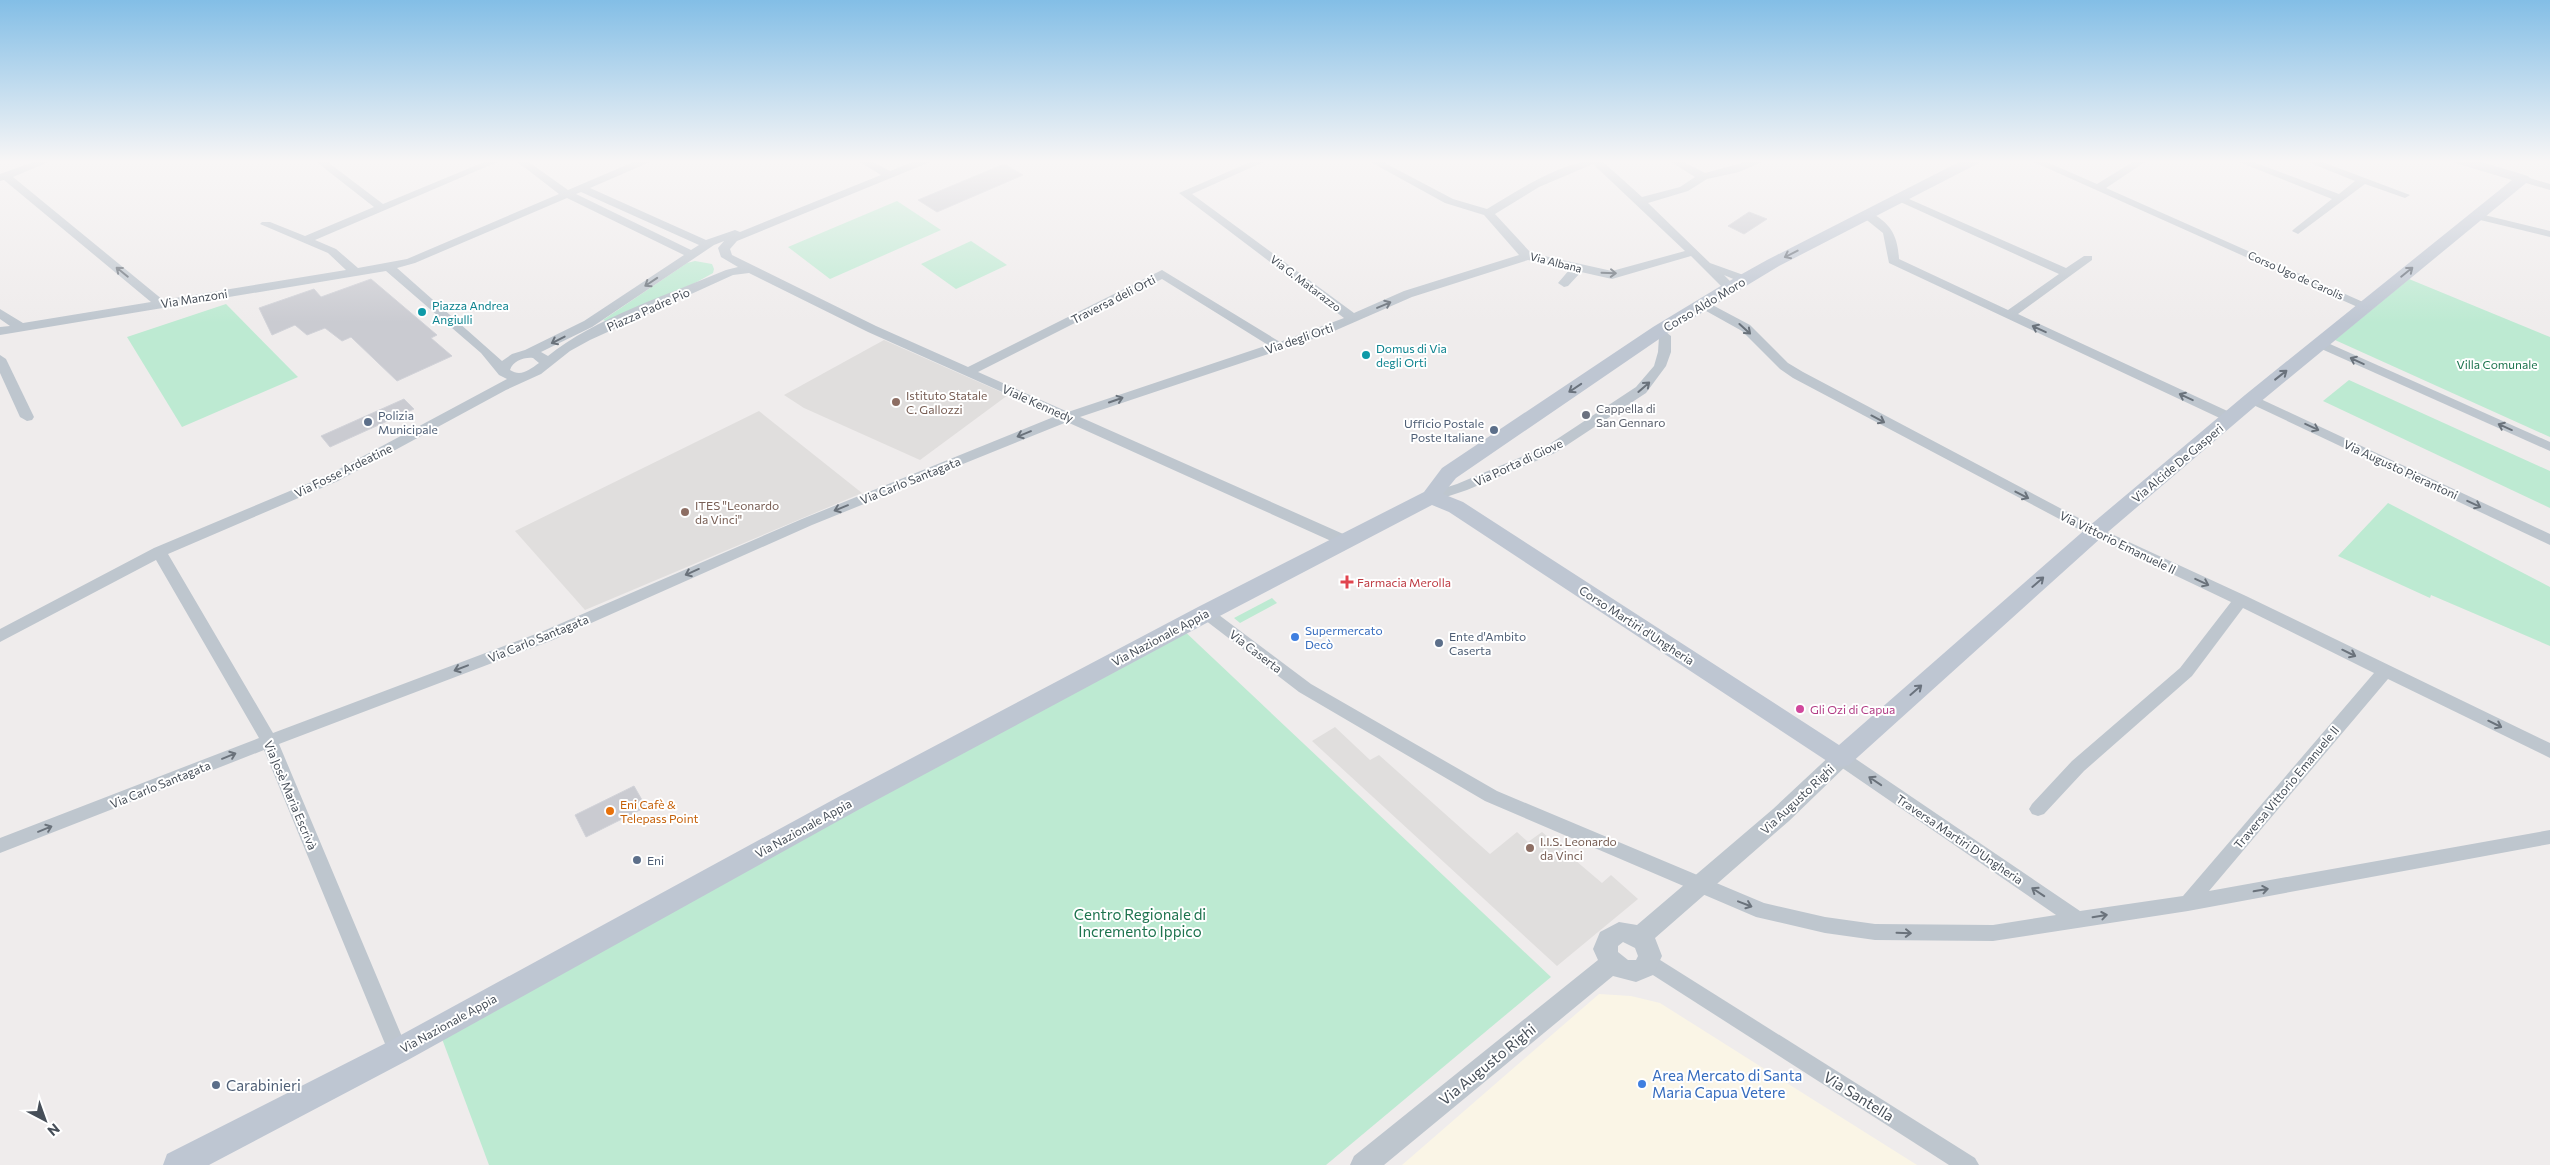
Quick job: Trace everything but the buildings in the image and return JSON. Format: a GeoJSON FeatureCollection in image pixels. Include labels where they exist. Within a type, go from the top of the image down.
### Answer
{"type":"FeatureCollection","features":[{"type":"Feature","properties":{"kind":"main road","name":"Corso Aldo Moro"},"geometry":{"type":"LineString","coordinates":[[1431,497],[1450,473],[1659,331],[1730,288],[1867,215]]}},
{"type":"Feature","properties":{"kind":"main road","name":"Via Alcide De Gasperi"},"geometry":{"type":"LineString","coordinates":[[1841,758],[1860,739],[2095,532],[2252,399],[2476,216]]}},
{"type":"Feature","properties":{"kind":"main road","name":"Via Nazionale Appia"},"geometry":{"type":"LineString","coordinates":[[178,1165],[398,1051],[848,803],[1206,613],[1431,497]]}},
{"type":"Feature","properties":{"kind":"main road","name":"Corso Martiri d'Ungheria"},"geometry":{"type":"LineString","coordinates":[[1431,497],[1456,507],[1841,758]]}},
{"type":"Feature","properties":{"kind":"street"},"geometry":{"type":"LineString","coordinates":[[50,214],[160,303]]}},
{"type":"Feature","properties":{"kind":"street"},"geometry":{"type":"LineString","coordinates":[[307,239],[363,214]]}},
{"type":"Feature","properties":{"kind":"street","name":"Via Manzoni"},"geometry":{"type":"LineString","coordinates":[[0,331],[354,271],[389,268],[411,261],[517,214]]}},
{"type":"Feature","properties":{"kind":"street"},"geometry":{"type":"LineString","coordinates":[[609,214],[692,255],[727,257],[724,248],[732,239],[790,214]]}},
{"type":"Feature","properties":{"kind":"street"},"geometry":{"type":"LineString","coordinates":[[639,214],[707,245]]}},
{"type":"Feature","properties":{"kind":"street","name":"Via Fosse Ardeatine"},"geometry":{"type":"LineString","coordinates":[[0,636],[159,552],[333,478],[501,387],[538,371],[552,356],[707,245],[784,214]]}},
{"type":"Feature","properties":{"kind":"street","name":"Via G. Matarazzo"},"geometry":{"type":"LineString","coordinates":[[1213,214],[1352,318]]}},
{"type":"Feature","properties":{"kind":"street","name":"Via Albana"},"geometry":{"type":"LineString","coordinates":[[1489,214],[1527,256],[1612,275],[1690,252]]}},
{"type":"Feature","properties":{"kind":"street"},"geometry":{"type":"LineString","coordinates":[[1654,214],[1690,252],[1730,288]]}},
{"type":"Feature","properties":{"kind":"street"},"geometry":{"type":"LineString","coordinates":[[1937,214],[2067,272]]}},
{"type":"Feature","properties":{"kind":"street","name":"Corso Ugo de Carolis"},"geometry":{"type":"LineString","coordinates":[[2158,214],[2366,306]]}},
{"type":"Feature","properties":{"kind":"street"},"geometry":{"type":"LineString","coordinates":[[2298,231],[2319,214]]}},
{"type":"Feature","properties":{"kind":"street"},"geometry":{"type":"LineString","coordinates":[[1867,215],[1886,228],[1893,243],[1892,261],[2231,418]]}},
{"type":"Feature","properties":{"kind":"street"},"geometry":{"type":"LineString","coordinates":[[2476,216],[2550,234]]}},
{"type":"Feature","properties":{"kind":"street"},"geometry":{"type":"LineString","coordinates":[[266,224],[307,239],[332,251],[354,271]]}},
{"type":"Feature","properties":{"kind":"street","name":"Via degli Orti"},"geometry":{"type":"LineString","coordinates":[[1070,416],[1321,332],[1408,294],[1527,256]]}},
{"type":"Feature","properties":{"kind":"street","name":"Viale Kennedy"},"geometry":{"type":"LineString","coordinates":[[727,257],[872,329],[1070,416],[1345,541]]}},
{"type":"Feature","properties":{"kind":"street","name":"Piazza Padre Pio"},"geometry":{"type":"LineString","coordinates":[[710,281],[718,274],[727,257]]}},
{"type":"Feature","properties":{"kind":"street"},"geometry":{"type":"LineString","coordinates":[[2008,315],[2088,258]]}},
{"type":"Feature","properties":{"kind":"street"},"geometry":{"type":"LineString","coordinates":[[407,282],[411,261]]}},
{"type":"Feature","properties":{"kind":"street"},"geometry":{"type":"LineString","coordinates":[[1702,262],[1746,280]]}},
{"type":"Feature","properties":{"kind":"street"},"geometry":{"type":"LineString","coordinates":[[389,268],[486,350],[503,371],[512,377],[525,376]]}},
{"type":"Feature","properties":{"kind":"street"},"geometry":{"type":"LineString","coordinates":[[1564,282],[1578,268]]}},
{"type":"Feature","properties":{"kind":"street","name":"Piazza Padre Pio"},"geometry":{"type":"LineString","coordinates":[[593,327],[735,271],[750,269]]}},
{"type":"Feature","properties":{"kind":"street","name":"Traversa deli Orti"},"geometry":{"type":"LineString","coordinates":[[968,372],[1162,274],[1278,346]]}},
{"type":"Feature","properties":{"kind":"street","name":"Via Vittorio Emanuele II"},"geometry":{"type":"LineString","coordinates":[[1703,304],[1746,328],[1784,366],[1798,375],[2095,532],[2241,600],[2550,751]]}},
{"type":"Feature","properties":{"kind":"street"},"geometry":{"type":"LineString","coordinates":[[0,313],[22,328]]}},
{"type":"Feature","properties":{"kind":"street","name":"Via Fosse Ardeatine"},"geometry":{"type":"LineString","coordinates":[[211,530],[495,384],[508,361],[593,327]]}},
{"type":"Feature","properties":{"kind":"street","name":"Via Porta di Giove"},"geometry":{"type":"LineString","coordinates":[[1431,497],[1462,487],[1550,450],[1641,390],[1659,371],[1664,359],[1667,345],[1665,336],[1659,331]]}},
{"type":"Feature","properties":{"kind":"street"},"geometry":{"type":"LineString","coordinates":[[2321,344],[2550,447]]}},
{"type":"Feature","properties":{"kind":"street"},"geometry":{"type":"LineString","coordinates":[[486,350],[539,354],[545,360],[545,364]]}},
{"type":"Feature","properties":{"kind":"street"},"geometry":{"type":"LineString","coordinates":[[0,359],[26,417]]}},
{"type":"Feature","properties":{"kind":"street","name":"Via Augusto Pierantoni"},"geometry":{"type":"LineString","coordinates":[[2252,399],[2550,540]]}},
{"type":"Feature","properties":{"kind":"street","name":"Via Carlo Santagata"},"geometry":{"type":"LineString","coordinates":[[0,846],[269,740],[547,636],[807,522],[1070,416]]}},
{"type":"Feature","properties":{"kind":"street","name":"Via Josè Maria Escrivà"},"geometry":{"type":"LineString","coordinates":[[159,552],[269,740],[398,1051]]}},
{"type":"Feature","properties":{"kind":"street"},"geometry":{"type":"LineString","coordinates":[[2038,809],[2078,766],[2186,672],[2241,600]]}},
{"type":"Feature","properties":{"kind":"street","name":"Via Caserta"},"geometry":{"type":"LineString","coordinates":[[1206,613],[1305,688],[1440,769],[1492,796],[1700,886],[1763,911],[1825,925],[1875,932],[1993,932],[2188,903],[2550,837]]}},
{"type":"Feature","properties":{"kind":"street","name":"Traversa Vittorio Emanuele II"},"geometry":{"type":"LineString","coordinates":[[2188,903],[2384,671]]}},
{"type":"Feature","properties":{"kind":"street","name":"Via Augusto Righi"},"geometry":{"type":"LineString","coordinates":[[1640,937],[1781,815],[1841,758]]}},
{"type":"Feature","properties":{"kind":"street","name":"Traversa Martiri D'Ungheria"},"geometry":{"type":"LineString","coordinates":[[1841,758],[2078,920]]}},
{"type":"Feature","properties":{"kind":"street"},"geometry":{"type":"LineString","coordinates":[[1619,932],[1626,932],[1640,937],[1650,949],[1649,962],[1640,970],[1633,972],[1625,971],[1612,963],[1606,951],[1608,939],[1619,932]]}},
{"type":"Feature","properties":{"kind":"street","name":"Via Santella"},"geometry":{"type":"LineString","coordinates":[[1649,962],[1968,1165]]}},
{"type":"Feature","properties":{"kind":"street","name":"Via Augusto Righi"},"geometry":{"type":"LineString","coordinates":[[1363,1165],[1612,963]]}},
{"type":"Feature","properties":{"kind":"shaded area","name":"Istituto Statale C. Gallozzi"},"geometry":{"type":"Polygon","coordinates":[[[884,340],[1008,395],[920,460],[804,408],[784,395],[884,340]]]}},
{"type":"Feature","properties":{"kind":"shaded area","name":"ITES \"Leonardo da Vinci\""},"geometry":{"type":"Polygon","coordinates":[[[759,411],[862,493],[585,610],[515,531],[759,411]]]}},
{"type":"Feature","properties":{"kind":"shaded area","name":"I.I.S. Leonardo da Vinci"},"geometry":{"type":"Polygon","coordinates":[[[1335,727],[1370,760],[1379,755],[1490,854],[1517,832],[1528,842],[1542,832],[1602,883],[1611,875],[1638,899],[1557,966],[1312,741],[1335,727]]]}},
{"type":"Feature","properties":{"kind":"shaded area","name":"Area Mercato di Santa Maria Capua Vetere"},"geometry":{"type":"Polygon","coordinates":[[[1599,994],[1631,996],[1660,1003],[1917,1165],[1402,1165],[1599,994]]]}},
{"type":"Feature","properties":{"kind":"green space"},"geometry":{"type":"Polygon","coordinates":[[[865,214],[917,214],[941,230],[830,279],[788,247],[865,214]]]}},
{"type":"Feature","properties":{"kind":"green space"},"geometry":{"type":"Polygon","coordinates":[[[971,241],[1007,265],[956,289],[921,264],[971,241]]]}},
{"type":"Feature","properties":{"kind":"green space"},"geometry":{"type":"Polygon","coordinates":[[[695,261],[712,264],[713,273],[695,283],[606,321],[603,320],[687,263],[695,261]]]}},
{"type":"Feature","properties":{"kind":"green space","name":"Villa Comunale"},"geometry":{"type":"Polygon","coordinates":[[[2409,279],[2550,337],[2550,437],[2335,340],[2409,279]]]}},
{"type":"Feature","properties":{"kind":"green space"},"geometry":{"type":"Polygon","coordinates":[[[226,304],[298,377],[182,427],[127,337],[226,304]]]}},
{"type":"Feature","properties":{"kind":"green space"},"geometry":{"type":"Polygon","coordinates":[[[2349,380],[2550,471],[2550,508],[2323,401],[2349,380]]]}},
{"type":"Feature","properties":{"kind":"green space"},"geometry":{"type":"Polygon","coordinates":[[[2388,503],[2550,587],[2550,646],[2431,595],[2430,598],[2338,556],[2388,503]]]}},
{"type":"Feature","properties":{"kind":"green space"},"geometry":{"type":"Polygon","coordinates":[[[1272,598],[1277,603],[1240,623],[1234,618],[1272,598]]]}},
{"type":"Feature","properties":{"kind":"green space","name":"Centro Regionale di Incremento Ippico"},"geometry":{"type":"Polygon","coordinates":[[[1180,627],[1551,977],[1326,1165],[489,1165],[438,1028],[1180,627]]]}},
{"type":"Feature","properties":{"kind":"place","name":"Piazza Andrea Angiulli"},"geometry":{"type":"Point","coordinates":[422,312]}},
{"type":"Feature","properties":{"kind":"place","name":"Domus di Via degli Orti"},"geometry":{"type":"Point","coordinates":[1366,355]}},
{"type":"Feature","properties":{"kind":"place","name":"Istituto Statale C. Gallozzi"},"geometry":{"type":"Point","coordinates":[896,402]}},
{"type":"Feature","properties":{"kind":"place","name":"Cappella di San Gennaro"},"geometry":{"type":"Point","coordinates":[1586,415]}},
{"type":"Feature","properties":{"kind":"place","name":"Polizia Municipale"},"geometry":{"type":"Point","coordinates":[368,422]}},
{"type":"Feature","properties":{"kind":"place","name":"Ufficio Postale Poste Italiane"},"geometry":{"type":"Point","coordinates":[1494,430]}},
{"type":"Feature","properties":{"kind":"place","name":"ITES \"Leonardo da Vinci\""},"geometry":{"type":"Point","coordinates":[685,512]}},
{"type":"Feature","properties":{"kind":"place","name":"Farmacia Merolla"},"geometry":{"type":"Point","coordinates":[1347,582]}},
{"type":"Feature","properties":{"kind":"place","name":"Supermercato Decò"},"geometry":{"type":"Point","coordinates":[1295,637]}},
{"type":"Feature","properties":{"kind":"place","name":"Ente d'Ambito Caserta"},"geometry":{"type":"Point","coordinates":[1439,643]}},
{"type":"Feature","properties":{"kind":"place","name":"Gli Ozi di Capua"},"geometry":{"type":"Point","coordinates":[1800,709]}},
{"type":"Feature","properties":{"kind":"place","name":"Eni Cafè & Telepass Point"},"geometry":{"type":"Point","coordinates":[610,811]}},
{"type":"Feature","properties":{"kind":"place","name":"I.I.S. Leonardo da Vinci"},"geometry":{"type":"Point","coordinates":[1530,848]}},
{"type":"Feature","properties":{"kind":"place","name":"Eni"},"geometry":{"type":"Point","coordinates":[637,860]}},
{"type":"Feature","properties":{"kind":"place","name":"Area Mercato di Santa Maria Capua Vetere"},"geometry":{"type":"Point","coordinates":[1642,1084]}},
{"type":"Feature","properties":{"kind":"place","name":"Carabinieri"},"geometry":{"type":"Point","coordinates":[216,1085]}}]}
